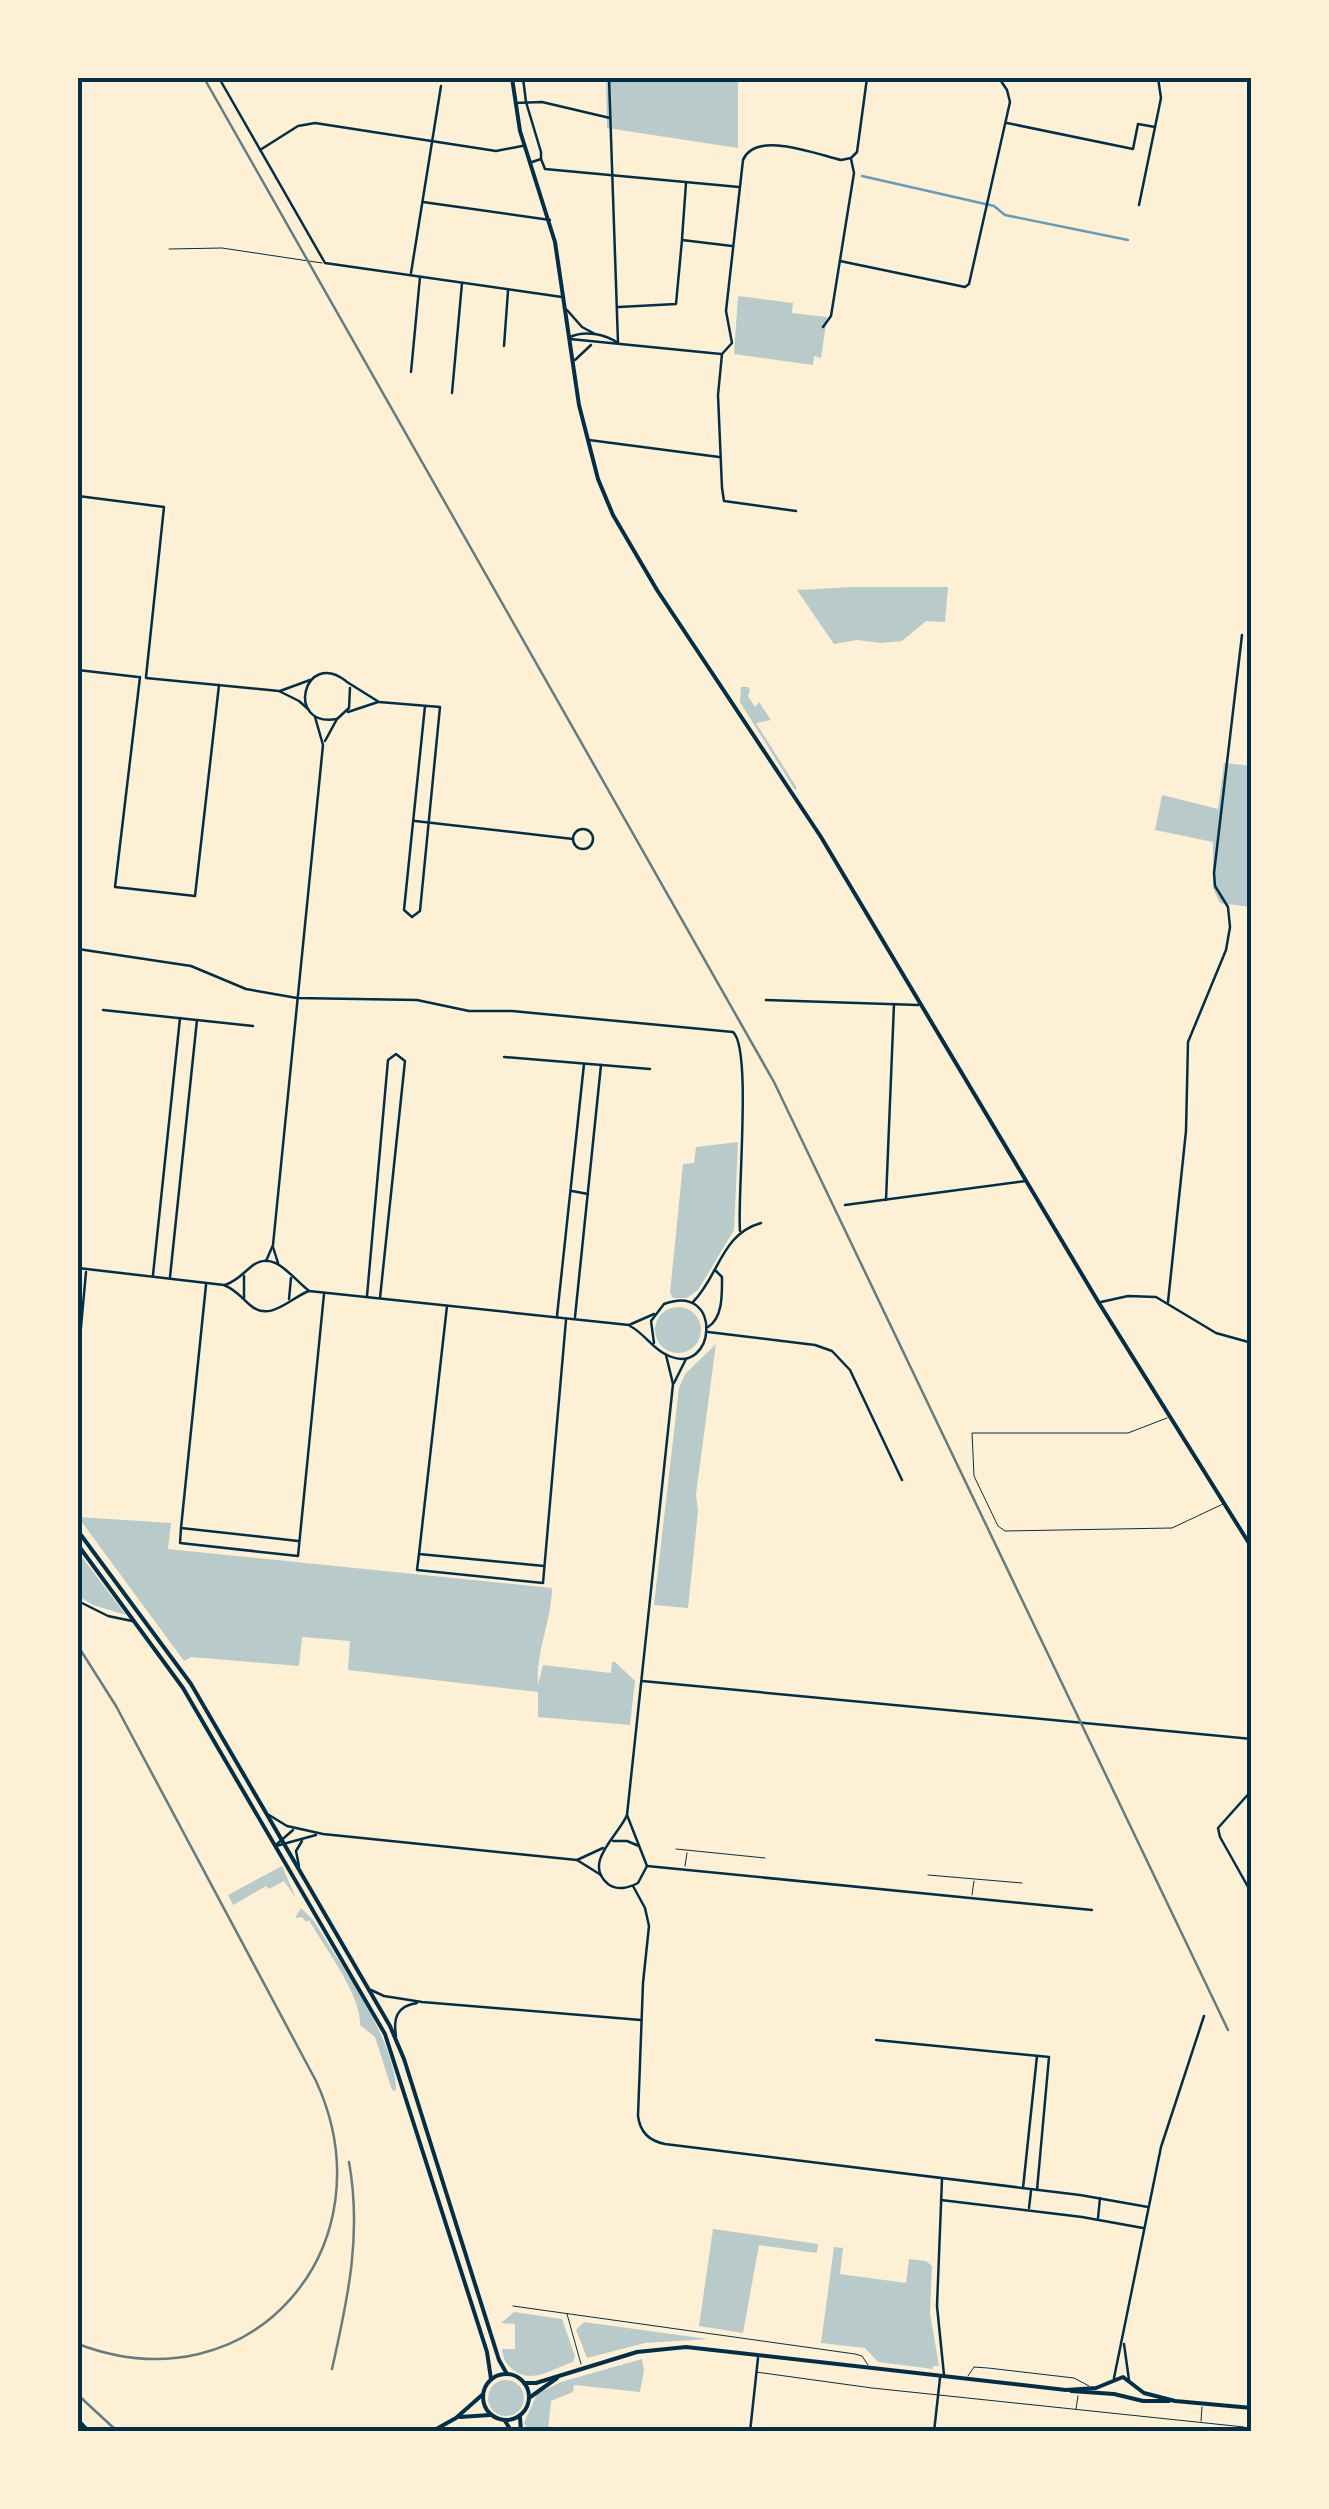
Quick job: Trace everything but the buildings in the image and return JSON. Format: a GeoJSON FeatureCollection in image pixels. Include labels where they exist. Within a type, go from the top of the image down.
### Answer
{"type":"FeatureCollection","features":[{"type":"Feature","properties":{"kind":"main road"},"geometry":{"type":"LineString","coordinates":[[512,78],[525,145],[550,220],[587,440],[612,516],[821,837],[1099,1303],[1252,1548]]}},
{"type":"Feature","properties":{"kind":"main road"},"geometry":{"type":"LineString","coordinates":[[78,1531],[167,1648],[396,2038],[498,2360],[507,2374],[524,2383],[658,2348],[699,2347],[1114,2394],[1140,2401],[1252,2410]]}},
{"type":"Feature","properties":{"kind":"main road"},"geometry":{"type":"LineString","coordinates":[[78,1545],[182,1688],[379,2023],[394,2056],[487,2352],[491,2379],[482,2395],[456,2418],[431,2432]]}},
{"type":"Feature","properties":{"kind":"main road"},"geometry":{"type":"LineString","coordinates":[[491,2379],[507,2374]]}},
{"type":"Feature","properties":{"kind":"main road"},"geometry":{"type":"LineString","coordinates":[[521,2432],[520,2416],[529,2398],[564,2374]]}},
{"type":"Feature","properties":{"kind":"main road"},"geometry":{"type":"LineString","coordinates":[[1066,2390],[1091,2388],[1123,2377],[1144,2394],[1175,2401]]}},
{"type":"Feature","properties":{"kind":"main road"},"geometry":{"type":"LineString","coordinates":[[1114,2380],[1114,2394]]}},
{"type":"Feature","properties":{"kind":"main road"},"geometry":{"type":"LineString","coordinates":[[1126,2397],[1130,2382]]}},
{"type":"Feature","properties":{"kind":"main road"},"geometry":{"type":"LineString","coordinates":[[524,2383],[529,2398]]}},
{"type":"Feature","properties":{"kind":"main road"},"geometry":{"type":"LineString","coordinates":[[482,2395],[490,2414]]}},
{"type":"Feature","properties":{"kind":"main road"},"geometry":{"type":"LineString","coordinates":[[456,2418],[490,2414],[505,2421],[512,2432]]}},
{"type":"Feature","properties":{"kind":"main road"},"geometry":{"type":"LineString","coordinates":[[505,2421],[520,2416]]}},
{"type":"Feature","properties":{"kind":"main road"},"geometry":{"type":"LineString","coordinates":[[78,2420],[89,2432]]}},
{"type":"Feature","properties":{"kind":"street"},"geometry":{"type":"LineString","coordinates":[[219,78],[325,263],[564,297]]}},
{"type":"Feature","properties":{"kind":"street"},"geometry":{"type":"LineString","coordinates":[[523,78],[545,169],[740,187]]}},
{"type":"Feature","properties":{"kind":"street"},"geometry":{"type":"LineString","coordinates":[[610,78],[618,343]]}},
{"type":"Feature","properties":{"kind":"street"},"geometry":{"type":"LineString","coordinates":[[796,511],[724,502],[718,395],[722,354],[732,343],[726,311],[743,160],[753,146],[767,144],[841,160],[850,158],[857,152],[867,78]]}},
{"type":"Feature","properties":{"kind":"street"},"geometry":{"type":"LineString","coordinates":[[840,261],[966,288],[1010,102],[999,78]]}},
{"type":"Feature","properties":{"kind":"street"},"geometry":{"type":"LineString","coordinates":[[1139,205],[1161,98],[1158,78]]}},
{"type":"Feature","properties":{"kind":"street"},"geometry":{"type":"LineString","coordinates":[[411,275],[442,86]]}},
{"type":"Feature","properties":{"kind":"street"},"geometry":{"type":"LineString","coordinates":[[514,103],[542,102],[611,118]]}},
{"type":"Feature","properties":{"kind":"street"},"geometry":{"type":"LineString","coordinates":[[259,150],[298,126],[315,123],[496,151],[525,145]]}},
{"type":"Feature","properties":{"kind":"street"},"geometry":{"type":"LineString","coordinates":[[1006,123],[1133,150],[1138,124],[1156,127]]}},
{"type":"Feature","properties":{"kind":"street"},"geometry":{"type":"LineString","coordinates":[[823,327],[832,316],[854,172],[850,158]]}},
{"type":"Feature","properties":{"kind":"street"},"geometry":{"type":"LineString","coordinates":[[531,163],[541,159]]}},
{"type":"Feature","properties":{"kind":"street"},"geometry":{"type":"LineString","coordinates":[[617,308],[676,304],[686,181]]}},
{"type":"Feature","properties":{"kind":"street"},"geometry":{"type":"LineString","coordinates":[[422,202],[550,220]]}},
{"type":"Feature","properties":{"kind":"street"},"geometry":{"type":"LineString","coordinates":[[682,240],[734,246]]}},
{"type":"Feature","properties":{"kind":"street"},"geometry":{"type":"LineString","coordinates":[[411,372],[420,276]]}},
{"type":"Feature","properties":{"kind":"street"},"geometry":{"type":"LineString","coordinates":[[452,393],[462,282]]}},
{"type":"Feature","properties":{"kind":"street"},"geometry":{"type":"LineString","coordinates":[[504,346],[508,289]]}},
{"type":"Feature","properties":{"kind":"street"},"geometry":{"type":"LineString","coordinates":[[564,306],[576,322],[618,343]]}},
{"type":"Feature","properties":{"kind":"street"},"geometry":{"type":"LineString","coordinates":[[568,338],[577,334],[596,335]]}},
{"type":"Feature","properties":{"kind":"street"},"geometry":{"type":"LineString","coordinates":[[568,338],[722,354]]}},
{"type":"Feature","properties":{"kind":"street"},"geometry":{"type":"LineString","coordinates":[[572,366],[580,353],[596,343]]}},
{"type":"Feature","properties":{"kind":"street"},"geometry":{"type":"LineString","coordinates":[[587,440],[719,457]]}},
{"type":"Feature","properties":{"kind":"street"},"geometry":{"type":"LineString","coordinates":[[78,496],[164,506],[116,887],[195,896],[219,685]]}},
{"type":"Feature","properties":{"kind":"street"},"geometry":{"type":"LineString","coordinates":[[1168,1302],[1186,1130],[1188,1042],[1226,950],[1230,927],[1228,906],[1215,886],[1214,873],[1242,635]]}},
{"type":"Feature","properties":{"kind":"street"},"geometry":{"type":"LineString","coordinates":[[78,670],[279,691],[299,700],[315,716],[323,745]]}},
{"type":"Feature","properties":{"kind":"street"},"geometry":{"type":"LineString","coordinates":[[279,691],[330,673],[379,702]]}},
{"type":"Feature","properties":{"kind":"street"},"geometry":{"type":"LineString","coordinates":[[308,710],[304,694],[312,679]]}},
{"type":"Feature","properties":{"kind":"street"},"geometry":{"type":"LineString","coordinates":[[345,713],[352,695],[347,682]]}},
{"type":"Feature","properties":{"kind":"street"},"geometry":{"type":"LineString","coordinates":[[315,716],[336,718],[379,702],[425,706],[440,708],[420,911],[412,917],[404,910],[425,706]]}},
{"type":"Feature","properties":{"kind":"street"},"geometry":{"type":"LineString","coordinates":[[266,1261],[273,1245],[323,745],[336,718]]}},
{"type":"Feature","properties":{"kind":"street"},"geometry":{"type":"LineString","coordinates":[[413,821],[573,839],[580,849],[590,847],[593,841],[584,829],[573,839]]}},
{"type":"Feature","properties":{"kind":"street"},"geometry":{"type":"LineString","coordinates":[[78,950],[190,966],[246,989],[297,998],[416,1000],[469,1011],[512,1011],[733,1032],[741,1042],[743,1082],[740,1232]]}},
{"type":"Feature","properties":{"kind":"street"},"geometry":{"type":"LineString","coordinates":[[766,1000],[920,1005]]}},
{"type":"Feature","properties":{"kind":"street"},"geometry":{"type":"LineString","coordinates":[[886,1200],[894,1004]]}},
{"type":"Feature","properties":{"kind":"street"},"geometry":{"type":"LineString","coordinates":[[103,1010],[252,1026]]}},
{"type":"Feature","properties":{"kind":"street"},"geometry":{"type":"LineString","coordinates":[[153,1276],[180,1018]]}},
{"type":"Feature","properties":{"kind":"street"},"geometry":{"type":"LineString","coordinates":[[170,1278],[197,1020]]}},
{"type":"Feature","properties":{"kind":"street"},"geometry":{"type":"LineString","coordinates":[[367,1297],[388,1060],[396,1054],[404,1062],[380,1298]]}},
{"type":"Feature","properties":{"kind":"street"},"geometry":{"type":"LineString","coordinates":[[504,1057],[650,1069]]}},
{"type":"Feature","properties":{"kind":"street"},"geometry":{"type":"LineString","coordinates":[[557,1317],[584,1064]]}},
{"type":"Feature","properties":{"kind":"street"},"geometry":{"type":"LineString","coordinates":[[574,1319],[602,1065]]}},
{"type":"Feature","properties":{"kind":"street"},"geometry":{"type":"LineString","coordinates":[[377,1175],[392,1177]]}},
{"type":"Feature","properties":{"kind":"street"},"geometry":{"type":"LineString","coordinates":[[845,1206],[1027,1181]]}},
{"type":"Feature","properties":{"kind":"street"},"geometry":{"type":"LineString","coordinates":[[570,1191],[588,1194]]}},
{"type":"Feature","properties":{"kind":"street"},"geometry":{"type":"LineString","coordinates":[[691,1303],[740,1232],[761,1223]]}},
{"type":"Feature","properties":{"kind":"street"},"geometry":{"type":"LineString","coordinates":[[273,1245],[278,1264]]}},
{"type":"Feature","properties":{"kind":"street"},"geometry":{"type":"LineString","coordinates":[[224,1285],[266,1261],[278,1264],[309,1291],[629,1325],[671,1301],[691,1303],[702,1312],[708,1329],[704,1345],[687,1357],[673,1384]]}},
{"type":"Feature","properties":{"kind":"street"},"geometry":{"type":"LineString","coordinates":[[78,1268],[224,1285],[245,1299]]}},
{"type":"Feature","properties":{"kind":"street"},"geometry":{"type":"LineString","coordinates":[[78,1360],[86,1269]]}},
{"type":"Feature","properties":{"kind":"street"},"geometry":{"type":"LineString","coordinates":[[708,1329],[718,1315],[722,1284],[722,1277],[714,1269]]}},
{"type":"Feature","properties":{"kind":"street"},"geometry":{"type":"LineString","coordinates":[[245,1274],[245,1299],[250,1306],[266,1312],[309,1291]]}},
{"type":"Feature","properties":{"kind":"street"},"geometry":{"type":"LineString","coordinates":[[288,1301],[290,1275]]}},
{"type":"Feature","properties":{"kind":"street"},"geometry":{"type":"LineString","coordinates":[[206,1283],[180,1543],[298,1556],[324,1293]]}},
{"type":"Feature","properties":{"kind":"street"},"geometry":{"type":"LineString","coordinates":[[1099,1303],[1143,1296],[1168,1302],[1216,1333],[1252,1342]]}},
{"type":"Feature","properties":{"kind":"street"},"geometry":{"type":"LineString","coordinates":[[448,1306],[417,1570],[543,1583],[566,1318]]}},
{"type":"Feature","properties":{"kind":"street"},"geometry":{"type":"LineString","coordinates":[[654,1314],[650,1328],[654,1344]]}},
{"type":"Feature","properties":{"kind":"street"},"geometry":{"type":"LineString","coordinates":[[577,1860],[612,1841],[627,1815],[673,1384],[666,1355],[629,1325]]}},
{"type":"Feature","properties":{"kind":"street"},"geometry":{"type":"LineString","coordinates":[[708,1329],[750,1340],[815,1345],[832,1351],[850,1370],[902,1480]]}},
{"type":"Feature","properties":{"kind":"street"},"geometry":{"type":"LineString","coordinates":[[666,1355],[687,1357]]}},
{"type":"Feature","properties":{"kind":"street"},"geometry":{"type":"LineString","coordinates":[[181,1528],[299,1541]]}},
{"type":"Feature","properties":{"kind":"street"},"geometry":{"type":"LineString","coordinates":[[419,1554],[545,1566]]}},
{"type":"Feature","properties":{"kind":"street"},"geometry":{"type":"LineString","coordinates":[[78,1601],[108,1616],[137,1622]]}},
{"type":"Feature","properties":{"kind":"street"},"geometry":{"type":"LineString","coordinates":[[641,1681],[1252,1738]]}},
{"type":"Feature","properties":{"kind":"street"},"geometry":{"type":"LineString","coordinates":[[1252,1790],[1218,1828],[1252,1894]]}},
{"type":"Feature","properties":{"kind":"street"},"geometry":{"type":"LineString","coordinates":[[266,1814],[282,1824],[323,1834],[577,1860],[612,1886],[633,1886],[642,1879],[647,1866],[627,1815]]}},
{"type":"Feature","properties":{"kind":"street"},"geometry":{"type":"LineString","coordinates":[[276,1846],[289,1832],[300,1829]]}},
{"type":"Feature","properties":{"kind":"street"},"geometry":{"type":"LineString","coordinates":[[276,1846],[323,1834]]}},
{"type":"Feature","properties":{"kind":"street"},"geometry":{"type":"LineString","coordinates":[[301,1872],[296,1852],[306,1837]]}},
{"type":"Feature","properties":{"kind":"street"},"geometry":{"type":"LineString","coordinates":[[612,1841],[639,1846]]}},
{"type":"Feature","properties":{"kind":"street"},"geometry":{"type":"LineString","coordinates":[[601,1875],[599,1861],[604,1848]]}},
{"type":"Feature","properties":{"kind":"street"},"geometry":{"type":"LineString","coordinates":[[647,1866],[1092,1910]]}},
{"type":"Feature","properties":{"kind":"street"},"geometry":{"type":"LineString","coordinates":[[633,1886],[649,1926],[638,2116],[643,2132],[656,2142],[1148,2207]]}},
{"type":"Feature","properties":{"kind":"street"},"geometry":{"type":"LineString","coordinates":[[368,1988],[388,1997],[422,2002],[642,2020]]}},
{"type":"Feature","properties":{"kind":"street"},"geometry":{"type":"LineString","coordinates":[[396,2038],[394,2020],[400,2010],[422,2002]]}},
{"type":"Feature","properties":{"kind":"street"},"geometry":{"type":"LineString","coordinates":[[1114,2380],[1166,2123],[1204,2016]]}},
{"type":"Feature","properties":{"kind":"street"},"geometry":{"type":"LineString","coordinates":[[876,2040],[1049,2056],[1037,2190]]}},
{"type":"Feature","properties":{"kind":"street"},"geometry":{"type":"LineString","coordinates":[[1023,2189],[1037,2055]]}},
{"type":"Feature","properties":{"kind":"street"},"geometry":{"type":"LineString","coordinates":[[1029,2126],[1042,2128]]}},
{"type":"Feature","properties":{"kind":"street"},"geometry":{"type":"LineString","coordinates":[[934,2432],[942,2376],[937,2306],[942,2179]]}},
{"type":"Feature","properties":{"kind":"street"},"geometry":{"type":"LineString","coordinates":[[1029,2210],[1031,2190]]}},
{"type":"Feature","properties":{"kind":"street"},"geometry":{"type":"LineString","coordinates":[[1098,2220],[1100,2198]]}},
{"type":"Feature","properties":{"kind":"street"},"geometry":{"type":"LineString","coordinates":[[942,2200],[1144,2228]]}},
{"type":"Feature","properties":{"kind":"street"},"geometry":{"type":"LineString","coordinates":[[1124,2342],[1130,2382]]}},
{"type":"Feature","properties":{"kind":"street"},"geometry":{"type":"LineString","coordinates":[[750,2432],[758,2355]]}},
{"type":"Feature","properties":{"kind":"lane"},"geometry":{"type":"LineString","coordinates":[[170,249],[222,248],[325,263]]}},
{"type":"Feature","properties":{"kind":"lane"},"geometry":{"type":"LineString","coordinates":[[1170,1417],[1128,1434],[972,1433],[974,1476],[998,1526],[1005,1531],[1172,1528],[1224,1504]]}},
{"type":"Feature","properties":{"kind":"lane"},"geometry":{"type":"LineString","coordinates":[[676,1848],[765,1858]]}},
{"type":"Feature","properties":{"kind":"lane"},"geometry":{"type":"LineString","coordinates":[[685,1869],[687,1850]]}},
{"type":"Feature","properties":{"kind":"lane"},"geometry":{"type":"LineString","coordinates":[[928,1875],[1022,1883]]}},
{"type":"Feature","properties":{"kind":"lane"},"geometry":{"type":"LineString","coordinates":[[972,1898],[974,1880]]}},
{"type":"Feature","properties":{"kind":"lane"},"geometry":{"type":"LineString","coordinates":[[513,2306],[855,2354],[866,2359],[869,2368]]}},
{"type":"Feature","properties":{"kind":"lane"},"geometry":{"type":"LineString","coordinates":[[566,2314],[582,2368]]}},
{"type":"Feature","properties":{"kind":"lane"},"geometry":{"type":"LineString","coordinates":[[968,2380],[971,2369],[988,2368],[1074,2378],[1091,2388]]}},
{"type":"Feature","properties":{"kind":"lane"},"geometry":{"type":"LineString","coordinates":[[756,2372],[1244,2428]]}},
{"type":"Feature","properties":{"kind":"lane"},"geometry":{"type":"LineString","coordinates":[[1076,2410],[1078,2392]]}},
{"type":"Feature","properties":{"kind":"lane"},"geometry":{"type":"LineString","coordinates":[[1138,2416],[1140,2401]]}},
{"type":"Feature","properties":{"kind":"lane"},"geometry":{"type":"LineString","coordinates":[[1200,2423],[1203,2404]]}},
{"type":"Feature","properties":{"kind":"shaded area"},"geometry":{"type":"Polygon","coordinates":[[[606,78],[738,78],[738,148],[607,128],[606,78]]]}},
{"type":"Feature","properties":{"kind":"shaded area"},"geometry":{"type":"Polygon","coordinates":[[[738,296],[793,303],[792,313],[827,317],[821,358],[814,356],[813,365],[734,354],[738,296]]]}},
{"type":"Feature","properties":{"kind":"shaded area"},"geometry":{"type":"Polygon","coordinates":[[[948,587],[945,622],[926,621],[902,641],[834,644],[797,590],[948,587]]]}},
{"type":"Feature","properties":{"kind":"shaded area"},"geometry":{"type":"Polygon","coordinates":[[[741,687],[748,687],[755,707],[759,702],[771,720],[756,723],[795,790],[740,702],[741,687]]]}},
{"type":"Feature","properties":{"kind":"shaded area"},"geometry":{"type":"Polygon","coordinates":[[[1224,763],[1251,766],[1251,907],[1220,903],[1213,888],[1213,842],[1155,830],[1162,795],[1218,809],[1224,763]]]}},
{"type":"Feature","properties":{"kind":"shaded area"},"geometry":{"type":"Polygon","coordinates":[[[738,1142],[734,1230],[698,1290],[687,1298],[673,1298],[670,1293],[683,1164],[694,1163],[696,1147],[738,1142]]]}},
{"type":"Feature","properties":{"kind":"shaded area"},"geometry":{"type":"Polygon","coordinates":[[[678,1307],[694,1314],[701,1330],[694,1346],[678,1353],[662,1346],[655,1330],[662,1314],[678,1307]]]}},
{"type":"Feature","properties":{"kind":"shaded area"},"geometry":{"type":"Polygon","coordinates":[[[716,1344],[696,1494],[698,1511],[688,1608],[654,1605],[679,1388],[685,1374],[716,1344]]]}},
{"type":"Feature","properties":{"kind":"shaded area"},"geometry":{"type":"Polygon","coordinates":[[[78,1517],[171,1523],[168,1549],[552,1588],[538,1685],[543,1665],[611,1673],[615,1662],[635,1681],[630,1725],[538,1717],[538,1692],[348,1670],[350,1641],[302,1637],[299,1666],[191,1657],[184,1661],[78,1517]]]}},
{"type":"Feature","properties":{"kind":"shaded area"},"geometry":{"type":"Polygon","coordinates":[[[78,1552],[126,1615],[78,1596],[78,1552]]]}},
{"type":"Feature","properties":{"kind":"shaded area"},"geometry":{"type":"Polygon","coordinates":[[[282,1866],[296,1898],[284,1881],[269,1889],[266,1886],[233,1905],[228,1895],[282,1866]]]}},
{"type":"Feature","properties":{"kind":"shaded area"},"geometry":{"type":"Polygon","coordinates":[[[301,1908],[314,1921],[377,2026],[387,2049],[396,2091],[392,2090],[375,2037],[360,2025],[355,2000],[341,1972],[309,1920],[295,1918],[301,1908]]]}},
{"type":"Feature","properties":{"kind":"shaded area"},"geometry":{"type":"Polygon","coordinates":[[[713,2229],[818,2244],[817,2253],[759,2245],[743,2333],[699,2326],[713,2229]]]}},
{"type":"Feature","properties":{"kind":"shaded area"},"geometry":{"type":"Polygon","coordinates":[[[834,2247],[843,2248],[840,2274],[906,2283],[909,2259],[926,2261],[932,2266],[930,2313],[939,2366],[933,2369],[878,2362],[865,2348],[821,2343],[834,2247]]]}},
{"type":"Feature","properties":{"kind":"shaded area"},"geometry":{"type":"Polygon","coordinates":[[[514,2312],[562,2319],[575,2356],[573,2362],[534,2376],[512,2369],[502,2349],[515,2349],[515,2324],[501,2323],[514,2312]]]}},
{"type":"Feature","properties":{"kind":"shaded area"},"geometry":{"type":"Polygon","coordinates":[[[584,2322],[708,2339],[645,2343],[587,2358],[576,2330],[584,2322]]]}},
{"type":"Feature","properties":{"kind":"shaded area"},"geometry":{"type":"Polygon","coordinates":[[[642,2359],[640,2392],[574,2385],[573,2392],[551,2401],[548,2431],[529,2431],[524,2423],[537,2394],[561,2382],[642,2359]]]}},
{"type":"Feature","properties":{"kind":"shaded area"},"geometry":{"type":"Polygon","coordinates":[[[506,2380],[519,2385],[524,2398],[519,2411],[506,2416],[493,2411],[488,2398],[493,2385],[506,2380]]]}},
{"type":"Feature","properties":{"kind":"waterway"},"geometry":{"type":"LineString","coordinates":[[862,176],[994,206],[1005,215],[1128,240]]}},
{"type":"Feature","properties":{"kind":"railway"},"geometry":{"type":"LineString","coordinates":[[204,78],[774,1082],[1228,2030]]}},
{"type":"Feature","properties":{"kind":"railway"},"geometry":{"type":"LineString","coordinates":[[78,1646],[116,1706],[316,2081],[335,2142],[335,2201],[320,2254],[290,2299],[249,2333],[199,2354],[141,2358],[78,2344]]}},
{"type":"Feature","properties":{"kind":"railway"},"geometry":{"type":"LineString","coordinates":[[332,2369],[354,2240],[349,2162]]}},
{"type":"Feature","properties":{"kind":"railway"},"geometry":{"type":"LineString","coordinates":[[78,2395],[118,2432]]}}]}
